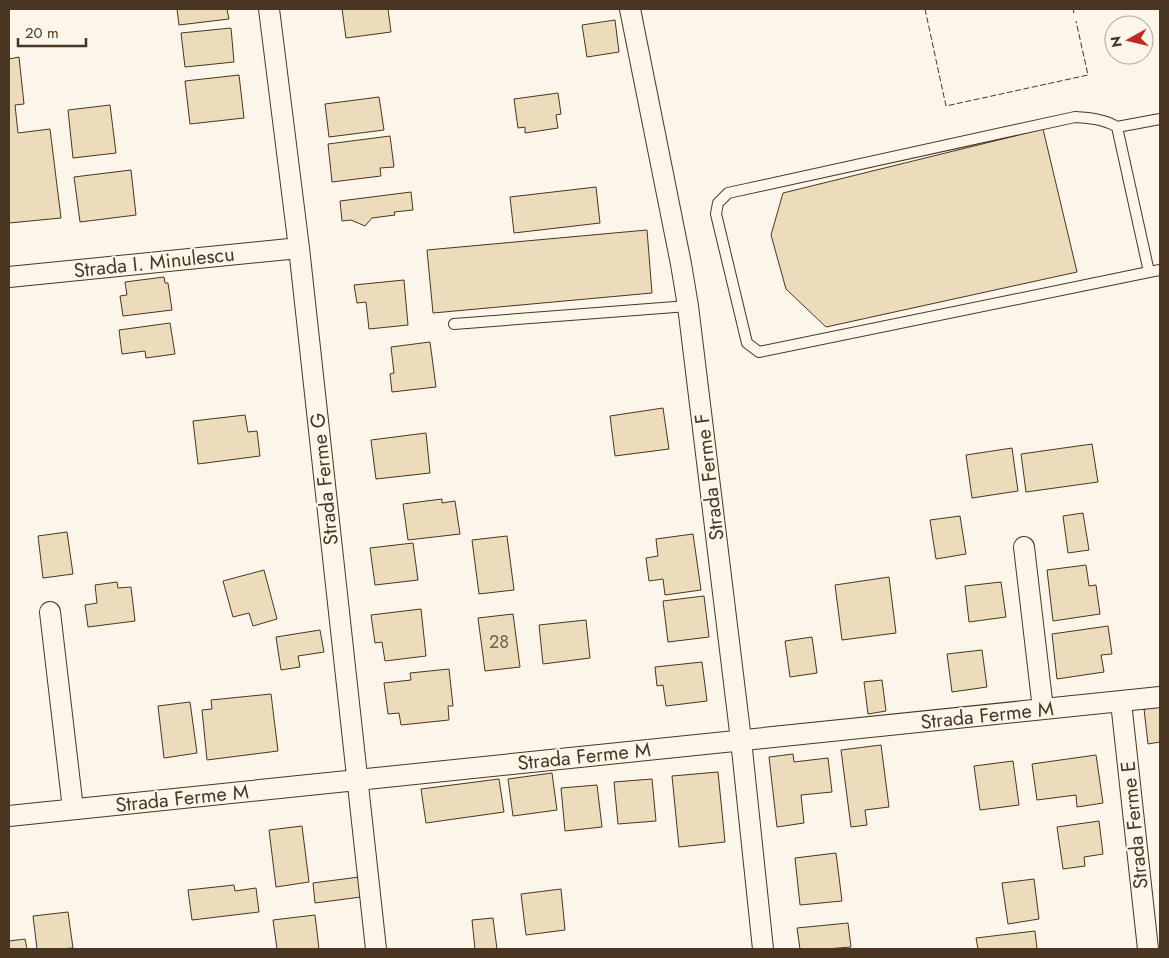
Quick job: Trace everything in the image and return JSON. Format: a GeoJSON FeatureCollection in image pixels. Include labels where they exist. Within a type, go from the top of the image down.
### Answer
{"type":"FeatureCollection","features":[{"type":"Feature","properties":{"kind":"street","name":"Strada Ferme G"},"geometry":{"type":"LineString","coordinates":[[269,9],[299,248],[376,949]]}},
{"type":"Feature","properties":{"kind":"street","name":"Strada Ferme F"},"geometry":{"type":"LineString","coordinates":[[630,9],[680,255],[688,306],[741,740],[763,949]]}},
{"type":"Feature","properties":{"kind":"street","name":"Strada I. Minulescu"},"geometry":{"type":"LineString","coordinates":[[9,277],[299,248]]}},
{"type":"Feature","properties":{"kind":"street"},"geometry":{"type":"LineString","coordinates":[[1024,547],[1043,709]]}},
{"type":"Feature","properties":{"kind":"street"},"geometry":{"type":"LineString","coordinates":[[50,612],[74,809]]}},
{"type":"Feature","properties":{"kind":"street","name":"Strada Ferme M"},"geometry":{"type":"LineString","coordinates":[[9,816],[1160,697]]}},
{"type":"Feature","properties":{"kind":"street","name":"Strada Ferme E"},"geometry":{"type":"LineString","coordinates":[[1121,702],[1148,949]]}},
{"type":"Feature","properties":{"kind":"lane"},"geometry":{"type":"LineString","coordinates":[[1160,120],[1117,127],[1109,122],[1094,118],[1075,117],[728,193],[718,202],[716,214],[748,343],[759,352],[1160,270]]}},
{"type":"Feature","properties":{"kind":"lane"},"geometry":{"type":"LineString","coordinates":[[1117,127],[1149,272]]}},
{"type":"Feature","properties":{"kind":"lane"},"geometry":{"type":"LineString","coordinates":[[454,324],[688,306]]}},
{"type":"Feature","properties":{"kind":"building"},"geometry":{"type":"Polygon","coordinates":[[[177,9],[227,9],[229,19],[179,25],[177,9]]]}},
{"type":"Feature","properties":{"kind":"building"},"geometry":{"type":"Polygon","coordinates":[[[342,9],[388,9],[391,32],[346,38],[342,9]]]}},
{"type":"Feature","properties":{"kind":"building"},"geometry":{"type":"Polygon","coordinates":[[[615,20],[619,52],[587,57],[582,25],[615,20]]]}},
{"type":"Feature","properties":{"kind":"building"},"geometry":{"type":"Polygon","coordinates":[[[231,28],[234,62],[185,67],[181,33],[231,28]]]}},
{"type":"Feature","properties":{"kind":"building"},"geometry":{"type":"Polygon","coordinates":[[[19,57],[24,104],[15,105],[18,133],[50,129],[61,218],[9,223],[9,59],[19,57]]]}},
{"type":"Feature","properties":{"kind":"building"},"geometry":{"type":"Polygon","coordinates":[[[239,75],[244,118],[190,124],[185,81],[239,75]]]}},
{"type":"Feature","properties":{"kind":"building"},"geometry":{"type":"Polygon","coordinates":[[[558,93],[561,114],[556,115],[558,128],[525,133],[525,127],[518,128],[514,99],[558,93]]]}},
{"type":"Feature","properties":{"kind":"building"},"geometry":{"type":"Polygon","coordinates":[[[379,97],[384,130],[329,137],[325,104],[379,97]]]}},
{"type":"Feature","properties":{"kind":"building"},"geometry":{"type":"Polygon","coordinates":[[[110,105],[116,153],[73,158],[68,110],[110,105]]]}},
{"type":"Feature","properties":{"kind":"building"},"geometry":{"type":"Polygon","coordinates":[[[1043,129],[1077,272],[826,327],[786,289],[771,235],[783,193],[1043,129]]]}},
{"type":"Feature","properties":{"kind":"building"},"geometry":{"type":"Polygon","coordinates":[[[390,136],[394,167],[380,168],[381,176],[332,182],[328,144],[390,136]]]}},
{"type":"Feature","properties":{"kind":"building"},"geometry":{"type":"Polygon","coordinates":[[[131,170],[136,215],[80,222],[74,177],[131,170]]]}},
{"type":"Feature","properties":{"kind":"building"},"geometry":{"type":"Polygon","coordinates":[[[596,187],[600,223],[514,233],[510,197],[596,187]]]}},
{"type":"Feature","properties":{"kind":"building"},"geometry":{"type":"Polygon","coordinates":[[[411,192],[413,210],[394,212],[395,215],[372,218],[365,226],[351,220],[342,221],[340,201],[411,192]]]}},
{"type":"Feature","properties":{"kind":"building"},"geometry":{"type":"Polygon","coordinates":[[[647,230],[652,293],[433,313],[427,250],[647,230]]]}},
{"type":"Feature","properties":{"kind":"building"},"geometry":{"type":"Polygon","coordinates":[[[164,277],[165,283],[168,283],[172,310],[123,316],[120,296],[127,295],[125,282],[164,277]]]}},
{"type":"Feature","properties":{"kind":"building"},"geometry":{"type":"Polygon","coordinates":[[[404,280],[408,325],[369,329],[366,302],[357,303],[354,285],[404,280]]]}},
{"type":"Feature","properties":{"kind":"building"},"geometry":{"type":"Polygon","coordinates":[[[170,323],[175,354],[146,358],[145,351],[122,354],[119,330],[170,323]]]}},
{"type":"Feature","properties":{"kind":"building"},"geometry":{"type":"Polygon","coordinates":[[[430,342],[436,387],[392,392],[390,374],[394,373],[391,347],[430,342]]]}},
{"type":"Feature","properties":{"kind":"building"},"geometry":{"type":"Polygon","coordinates":[[[663,408],[669,449],[615,456],[610,416],[663,408]]]}},
{"type":"Feature","properties":{"kind":"building"},"geometry":{"type":"Polygon","coordinates":[[[245,415],[248,432],[257,431],[260,456],[198,464],[193,421],[245,415]]]}},
{"type":"Feature","properties":{"kind":"building"},"geometry":{"type":"Polygon","coordinates":[[[426,433],[430,473],[376,479],[371,440],[426,433]]]}},
{"type":"Feature","properties":{"kind":"building"},"geometry":{"type":"Polygon","coordinates":[[[1092,444],[1098,482],[1026,492],[1021,454],[1092,444]]]}},
{"type":"Feature","properties":{"kind":"building"},"geometry":{"type":"Polygon","coordinates":[[[1012,448],[1018,491],[972,498],[966,455],[1012,448]]]}},
{"type":"Feature","properties":{"kind":"building"},"geometry":{"type":"Polygon","coordinates":[[[442,499],[442,503],[455,501],[460,534],[408,540],[403,504],[442,499]]]}},
{"type":"Feature","properties":{"kind":"building"},"geometry":{"type":"Polygon","coordinates":[[[1083,513],[1089,550],[1068,553],[1063,516],[1083,513]]]}},
{"type":"Feature","properties":{"kind":"building"},"geometry":{"type":"Polygon","coordinates":[[[960,516],[966,554],[936,559],[930,520],[960,516]]]}},
{"type":"Feature","properties":{"kind":"building"},"geometry":{"type":"Polygon","coordinates":[[[67,532],[73,574],[43,578],[38,536],[67,532]]]}},
{"type":"Feature","properties":{"kind":"building"},"geometry":{"type":"Polygon","coordinates":[[[693,534],[701,590],[665,595],[663,579],[649,581],[646,558],[658,556],[656,539],[693,534]]]}},
{"type":"Feature","properties":{"kind":"building"},"geometry":{"type":"Polygon","coordinates":[[[507,536],[514,590],[479,594],[472,540],[507,536]]]}},
{"type":"Feature","properties":{"kind":"building"},"geometry":{"type":"Polygon","coordinates":[[[413,543],[418,580],[375,585],[370,548],[413,543]]]}},
{"type":"Feature","properties":{"kind":"building"},"geometry":{"type":"Polygon","coordinates":[[[1086,565],[1089,586],[1096,585],[1100,614],[1053,621],[1047,570],[1086,565]]]}},
{"type":"Feature","properties":{"kind":"building"},"geometry":{"type":"Polygon","coordinates":[[[264,570],[277,619],[253,626],[249,613],[233,617],[223,581],[264,570]]]}},
{"type":"Feature","properties":{"kind":"building"},"geometry":{"type":"Polygon","coordinates":[[[889,577],[896,633],[842,640],[835,585],[889,577]]]}},
{"type":"Feature","properties":{"kind":"building"},"geometry":{"type":"Polygon","coordinates":[[[117,582],[118,588],[131,587],[135,621],[88,627],[85,605],[97,603],[95,585],[117,582]]]}},
{"type":"Feature","properties":{"kind":"building"},"geometry":{"type":"Polygon","coordinates":[[[1001,582],[1006,617],[969,622],[965,586],[1001,582]]]}},
{"type":"Feature","properties":{"kind":"building"},"geometry":{"type":"Polygon","coordinates":[[[704,596],[709,637],[668,642],[663,601],[704,596]]]}},
{"type":"Feature","properties":{"kind":"building"},"geometry":{"type":"Polygon","coordinates":[[[421,609],[426,656],[385,661],[382,642],[375,643],[371,615],[421,609]]]}},
{"type":"Feature","properties":{"kind":"building"},"geometry":{"type":"Polygon","coordinates":[[[513,614],[520,667],[485,671],[478,618],[513,614]]]}},
{"type":"Feature","properties":{"kind":"building"},"geometry":{"type":"Polygon","coordinates":[[[586,620],[590,658],[543,664],[539,625],[586,620]]]}},
{"type":"Feature","properties":{"kind":"building"},"geometry":{"type":"Polygon","coordinates":[[[1108,626],[1112,654],[1101,655],[1104,672],[1057,679],[1052,634],[1108,626]]]}},
{"type":"Feature","properties":{"kind":"building"},"geometry":{"type":"Polygon","coordinates":[[[320,630],[324,652],[298,656],[300,667],[281,670],[276,637],[320,630]]]}},
{"type":"Feature","properties":{"kind":"building"},"geometry":{"type":"Polygon","coordinates":[[[812,637],[817,673],[790,677],[785,641],[812,637]]]}},
{"type":"Feature","properties":{"kind":"building"},"geometry":{"type":"Polygon","coordinates":[[[982,650],[987,687],[952,692],[947,654],[982,650]]]}},
{"type":"Feature","properties":{"kind":"building"},"geometry":{"type":"Polygon","coordinates":[[[702,662],[707,701],[666,706],[663,685],[657,686],[655,667],[702,662]]]}},
{"type":"Feature","properties":{"kind":"building"},"geometry":{"type":"Polygon","coordinates":[[[449,669],[453,706],[448,706],[449,720],[401,725],[399,713],[388,714],[384,683],[411,680],[410,673],[449,669]]]}},
{"type":"Feature","properties":{"kind":"building"},"geometry":{"type":"Polygon","coordinates":[[[882,680],[886,711],[868,714],[864,682],[882,680]]]}},
{"type":"Feature","properties":{"kind":"building"},"geometry":{"type":"Polygon","coordinates":[[[271,694],[278,751],[207,760],[202,710],[212,709],[211,700],[271,694]]]}},
{"type":"Feature","properties":{"kind":"building"},"geometry":{"type":"Polygon","coordinates":[[[190,702],[197,753],[164,758],[158,706],[190,702]]]}},
{"type":"Feature","properties":{"kind":"building"},"geometry":{"type":"Polygon","coordinates":[[[1160,707],[1160,742],[1148,744],[1144,709],[1160,707]]]}},
{"type":"Feature","properties":{"kind":"building"},"geometry":{"type":"Polygon","coordinates":[[[881,745],[889,807],[865,810],[867,825],[851,827],[841,750],[881,745]]]}},
{"type":"Feature","properties":{"kind":"building"},"geometry":{"type":"Polygon","coordinates":[[[793,754],[794,762],[828,758],[832,792],[801,795],[804,823],[777,827],[769,757],[793,754]]]}},
{"type":"Feature","properties":{"kind":"building"},"geometry":{"type":"Polygon","coordinates":[[[1096,755],[1103,803],[1077,807],[1076,795],[1037,800],[1032,764],[1096,755]]]}},
{"type":"Feature","properties":{"kind":"building"},"geometry":{"type":"Polygon","coordinates":[[[1013,761],[1019,805],[980,810],[974,766],[1013,761]]]}},
{"type":"Feature","properties":{"kind":"building"},"geometry":{"type":"Polygon","coordinates":[[[718,772],[725,842],[679,847],[672,776],[718,772]]]}},
{"type":"Feature","properties":{"kind":"building"},"geometry":{"type":"Polygon","coordinates":[[[552,773],[557,810],[513,816],[508,779],[552,773]]]}},
{"type":"Feature","properties":{"kind":"building"},"geometry":{"type":"Polygon","coordinates":[[[499,779],[504,812],[426,823],[421,789],[499,779]]]}},
{"type":"Feature","properties":{"kind":"building"},"geometry":{"type":"Polygon","coordinates":[[[652,779],[656,821],[618,824],[614,782],[652,779]]]}},
{"type":"Feature","properties":{"kind":"building"},"geometry":{"type":"Polygon","coordinates":[[[597,785],[602,827],[565,831],[561,788],[597,785]]]}},
{"type":"Feature","properties":{"kind":"building"},"geometry":{"type":"Polygon","coordinates":[[[1099,821],[1103,854],[1084,857],[1085,866],[1063,869],[1057,827],[1099,821]]]}},
{"type":"Feature","properties":{"kind":"building"},"geometry":{"type":"Polygon","coordinates":[[[302,826],[309,882],[276,887],[269,830],[302,826]]]}},
{"type":"Feature","properties":{"kind":"building"},"geometry":{"type":"Polygon","coordinates":[[[836,853],[842,901],[800,905],[795,858],[836,853]]]}},
{"type":"Feature","properties":{"kind":"building"},"geometry":{"type":"Polygon","coordinates":[[[359,877],[361,897],[315,903],[313,883],[359,877]]]}},
{"type":"Feature","properties":{"kind":"building"},"geometry":{"type":"Polygon","coordinates":[[[1034,879],[1039,919],[1008,924],[1002,883],[1034,879]]]}},
{"type":"Feature","properties":{"kind":"building"},"geometry":{"type":"Polygon","coordinates":[[[234,885],[235,891],[256,888],[259,912],[192,920],[188,890],[234,885]]]}},
{"type":"Feature","properties":{"kind":"building"},"geometry":{"type":"Polygon","coordinates":[[[561,889],[565,930],[526,935],[521,894],[561,889]]]}},
{"type":"Feature","properties":{"kind":"building"},"geometry":{"type":"Polygon","coordinates":[[[68,912],[73,948],[37,949],[33,916],[68,912]]]}},
{"type":"Feature","properties":{"kind":"building"},"geometry":{"type":"Polygon","coordinates":[[[315,915],[319,949],[277,949],[273,920],[315,915]]]}},
{"type":"Feature","properties":{"kind":"building"},"geometry":{"type":"Polygon","coordinates":[[[493,918],[497,949],[475,949],[472,920],[493,918]]]}},
{"type":"Feature","properties":{"kind":"building"},"geometry":{"type":"Polygon","coordinates":[[[848,923],[851,947],[800,949],[797,928],[848,923]]]}},
{"type":"Feature","properties":{"kind":"building"},"geometry":{"type":"Polygon","coordinates":[[[1035,931],[1037,949],[978,949],[976,938],[1035,931]]]}},
{"type":"Feature","properties":{"kind":"building"},"geometry":{"type":"Polygon","coordinates":[[[25,939],[27,949],[9,949],[9,941],[25,939]]]}},
{"type":"Feature","properties":{"kind":"fence"},"geometry":{"type":"LineString","coordinates":[[925,9],[946,106],[1088,75],[1076,21]]}},
{"type":"Feature","properties":{"kind":"fence"},"geometry":{"type":"LineString","coordinates":[[1073,9],[1074,13]]}}]}
